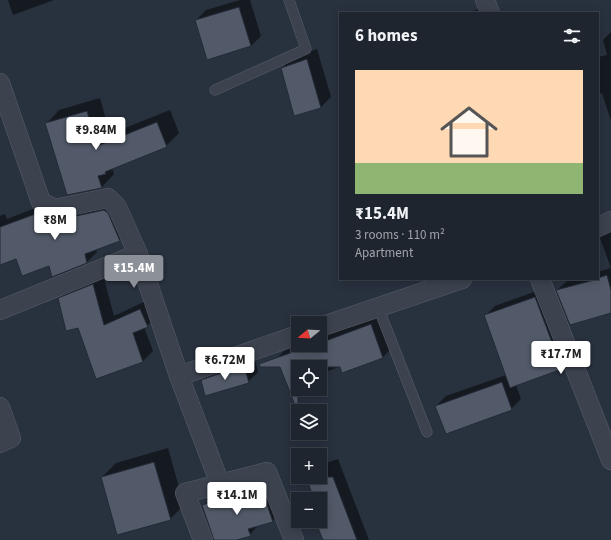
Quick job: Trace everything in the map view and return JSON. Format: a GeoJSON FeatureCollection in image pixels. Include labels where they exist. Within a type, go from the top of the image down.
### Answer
{"type":"FeatureCollection","features":[{"type":"Feature","properties":{"kind":"street"},"geometry":{"type":"LineString","coordinates":[[485,0],[490,12]]}},
{"type":"Feature","properties":{"kind":"street"},"geometry":{"type":"LineString","coordinates":[[0,83],[41,202],[55,209],[108,198],[117,208],[138,254],[179,376],[220,484]]}},
{"type":"Feature","properties":{"kind":"street"},"geometry":{"type":"LineString","coordinates":[[599,227],[611,221]]}},
{"type":"Feature","properties":{"kind":"street"},"geometry":{"type":"LineString","coordinates":[[0,310],[138,254]]}},
{"type":"Feature","properties":{"kind":"street"},"geometry":{"type":"LineString","coordinates":[[327,325],[459,280]]}},
{"type":"Feature","properties":{"kind":"street"},"geometry":{"type":"LineString","coordinates":[[540,280],[611,460]]}},
{"type":"Feature","properties":{"kind":"street"},"geometry":{"type":"LineString","coordinates":[[179,376],[291,337]]}},
{"type":"Feature","properties":{"kind":"street"},"geometry":{"type":"LineString","coordinates":[[0,407],[11,438],[0,443]]}},
{"type":"Feature","properties":{"kind":"street"},"geometry":{"type":"LineString","coordinates":[[203,540],[185,493],[267,472],[294,540]]}},
{"type":"Feature","properties":{"kind":"lane"},"geometry":{"type":"LineString","coordinates":[[215,90],[306,49],[289,0]]}},
{"type":"Feature","properties":{"kind":"lane"},"geometry":{"type":"LineString","coordinates":[[378,307],[427,432]]}},
{"type":"Feature","properties":{"kind":"building"},"geometry":{"type":"Polygon","coordinates":[[[239,7],[251,46],[207,60],[195,20],[239,7]]]}},
{"type":"Feature","properties":{"kind":"building"},"geometry":{"type":"Polygon","coordinates":[[[307,59],[321,108],[294,116],[281,68],[307,59]]]}},
{"type":"Feature","properties":{"kind":"building"},"geometry":{"type":"Polygon","coordinates":[[[87,111],[97,146],[157,122],[167,147],[105,172],[106,174],[98,176],[102,188],[67,195],[45,123],[87,111]]]}},
{"type":"Feature","properties":{"kind":"building"},"geometry":{"type":"Polygon","coordinates":[[[104,210],[108,213],[120,241],[85,254],[87,263],[52,277],[49,266],[22,276],[16,259],[0,265],[0,227],[38,213],[50,219],[57,220],[104,210]]]}},
{"type":"Feature","properties":{"kind":"building"},"geometry":{"type":"Polygon","coordinates":[[[607,275],[611,290],[611,313],[570,325],[556,290],[599,280],[599,278],[607,275]]]}},
{"type":"Feature","properties":{"kind":"building"},"geometry":{"type":"Polygon","coordinates":[[[93,284],[104,325],[140,309],[148,327],[133,333],[143,362],[96,379],[78,328],[66,331],[58,298],[93,284]]]}},
{"type":"Feature","properties":{"kind":"building"},"geometry":{"type":"Polygon","coordinates":[[[535,297],[562,369],[510,388],[484,315],[535,297]]]}},
{"type":"Feature","properties":{"kind":"building"},"geometry":{"type":"Polygon","coordinates":[[[371,324],[383,358],[342,373],[340,367],[327,367],[327,360],[291,360],[291,395],[280,367],[260,367],[259,364],[293,352],[327,352],[327,340],[371,324]]]}},
{"type":"Feature","properties":{"kind":"building"},"geometry":{"type":"Polygon","coordinates":[[[244,365],[249,383],[205,396],[201,380],[244,365]]]}},
{"type":"Feature","properties":{"kind":"building"},"geometry":{"type":"Polygon","coordinates":[[[502,382],[512,410],[446,434],[435,406],[502,382]]]}},
{"type":"Feature","properties":{"kind":"building"},"geometry":{"type":"Polygon","coordinates":[[[291,396],[298,396],[298,404],[295,404],[291,396]]]}},
{"type":"Feature","properties":{"kind":"building"},"geometry":{"type":"Polygon","coordinates":[[[154,462],[171,520],[117,535],[101,477],[154,462]]]}},
{"type":"Feature","properties":{"kind":"building"},"geometry":{"type":"Polygon","coordinates":[[[327,477],[333,477],[357,540],[323,540],[318,528],[327,528],[327,492],[311,492],[309,484],[327,484],[327,477]]]}},
{"type":"Feature","properties":{"kind":"building"},"geometry":{"type":"Polygon","coordinates":[[[262,490],[273,522],[248,529],[251,536],[237,540],[214,540],[202,505],[236,494],[237,498],[262,490]]]}}]}
